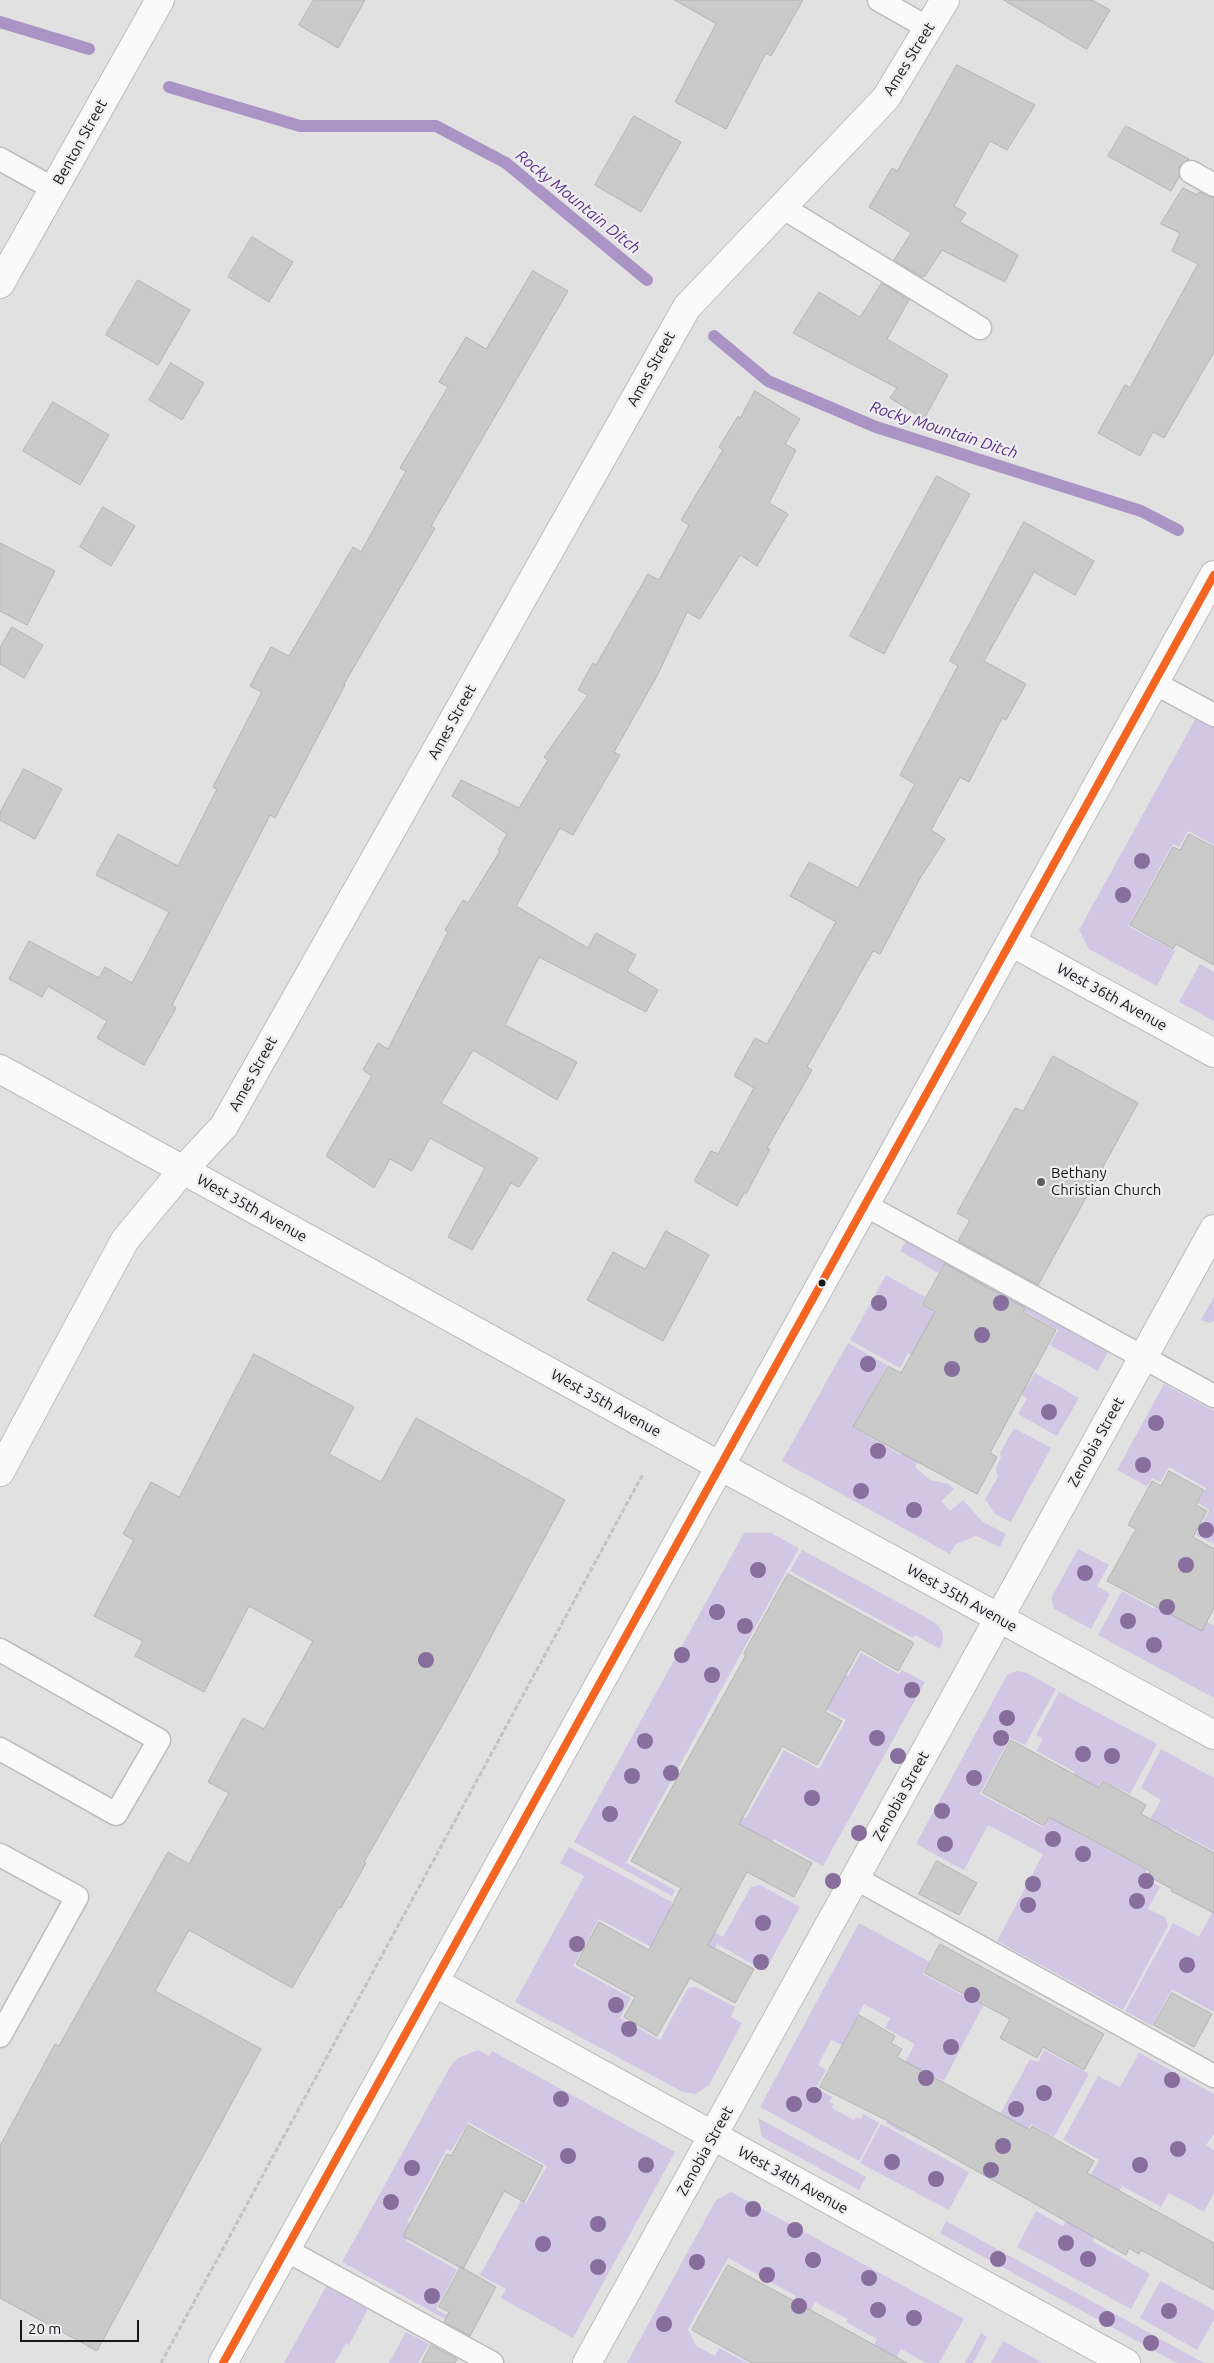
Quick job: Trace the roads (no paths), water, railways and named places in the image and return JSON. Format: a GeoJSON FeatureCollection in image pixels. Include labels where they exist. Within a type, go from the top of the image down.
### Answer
{"type":"FeatureCollection","features":[{"type":"Feature","properties":{"kind":"street","name":"Benton Street"},"geometry":{"type":"LineString","coordinates":[[1,280],[160,0]]}},
{"type":"Feature","properties":{"kind":"street","name":"Ames Street"},"geometry":{"type":"LineString","coordinates":[[0,1472],[125,1240],[182,1170],[224,1126],[686,307],[886,98],[945,0]]}},
{"type":"Feature","properties":{"kind":"street"},"geometry":{"type":"LineString","coordinates":[[223,2363],[1214,575]]}},
{"type":"Feature","properties":{"kind":"street","name":"West 36th Avenue"},"geometry":{"type":"LineString","coordinates":[[1011,942],[1214,1053]]}},
{"type":"Feature","properties":{"kind":"street","name":"West 35th Avenue"},"geometry":{"type":"LineString","coordinates":[[0,1069],[720,1466],[1214,1735]]}},
{"type":"Feature","properties":{"kind":"street","name":"Zenobia Street"},"geometry":{"type":"LineString","coordinates":[[587,2363],[1214,1229]]}},
{"type":"Feature","properties":{"kind":"street","name":"West 34th Avenue"},"geometry":{"type":"LineString","coordinates":[[434,1982],[1126,2363]]}},
{"type":"Feature","properties":{"kind":"lane"},"geometry":{"type":"LineString","coordinates":[[879,0],[928,28]]}},
{"type":"Feature","properties":{"kind":"lane"},"geometry":{"type":"LineString","coordinates":[[0,159],[54,189]]}},
{"type":"Feature","properties":{"kind":"lane"},"geometry":{"type":"LineString","coordinates":[[1191,172],[1214,185]]}},
{"type":"Feature","properties":{"kind":"lane"},"geometry":{"type":"LineString","coordinates":[[782,207],[980,328]]}},
{"type":"Feature","properties":{"kind":"lane"},"geometry":{"type":"LineString","coordinates":[[1154,683],[1214,715]]}},
{"type":"Feature","properties":{"kind":"lane"},"geometry":{"type":"LineString","coordinates":[[864,1205],[1214,1396]]}},
{"type":"Feature","properties":{"kind":"lane"},"geometry":{"type":"LineString","coordinates":[[0,1650],[159,1740],[116,1814],[0,1749]]}},
{"type":"Feature","properties":{"kind":"lane"},"geometry":{"type":"LineString","coordinates":[[0,1855],[77,1897],[0,2036]]}},
{"type":"Feature","properties":{"kind":"lane"},"geometry":{"type":"LineString","coordinates":[[855,1878],[1214,2076]]}},
{"type":"Feature","properties":{"kind":"lane"},"geometry":{"type":"LineString","coordinates":[[286,2250],[492,2363]]}},
{"type":"Feature","properties":{"kind":"waterway","name":"Rocky Mountain Ditch"},"geometry":{"type":"LineString","coordinates":[[0,22],[89,49]]}},
{"type":"Feature","properties":{"kind":"waterway","name":"Rocky Mountain Ditch"},"geometry":{"type":"LineString","coordinates":[[169,87],[300,126],[436,126],[506,163],[647,280]]}},
{"type":"Feature","properties":{"kind":"waterway","name":"Rocky Mountain Ditch"},"geometry":{"type":"LineString","coordinates":[[714,336],[768,381],[876,427],[1141,511],[1178,530]]}},
{"type":"Feature","properties":{"kind":"place","name":"Bethany Christian Church"},"geometry":{"type":"Point","coordinates":[1041,1182]}}]}
